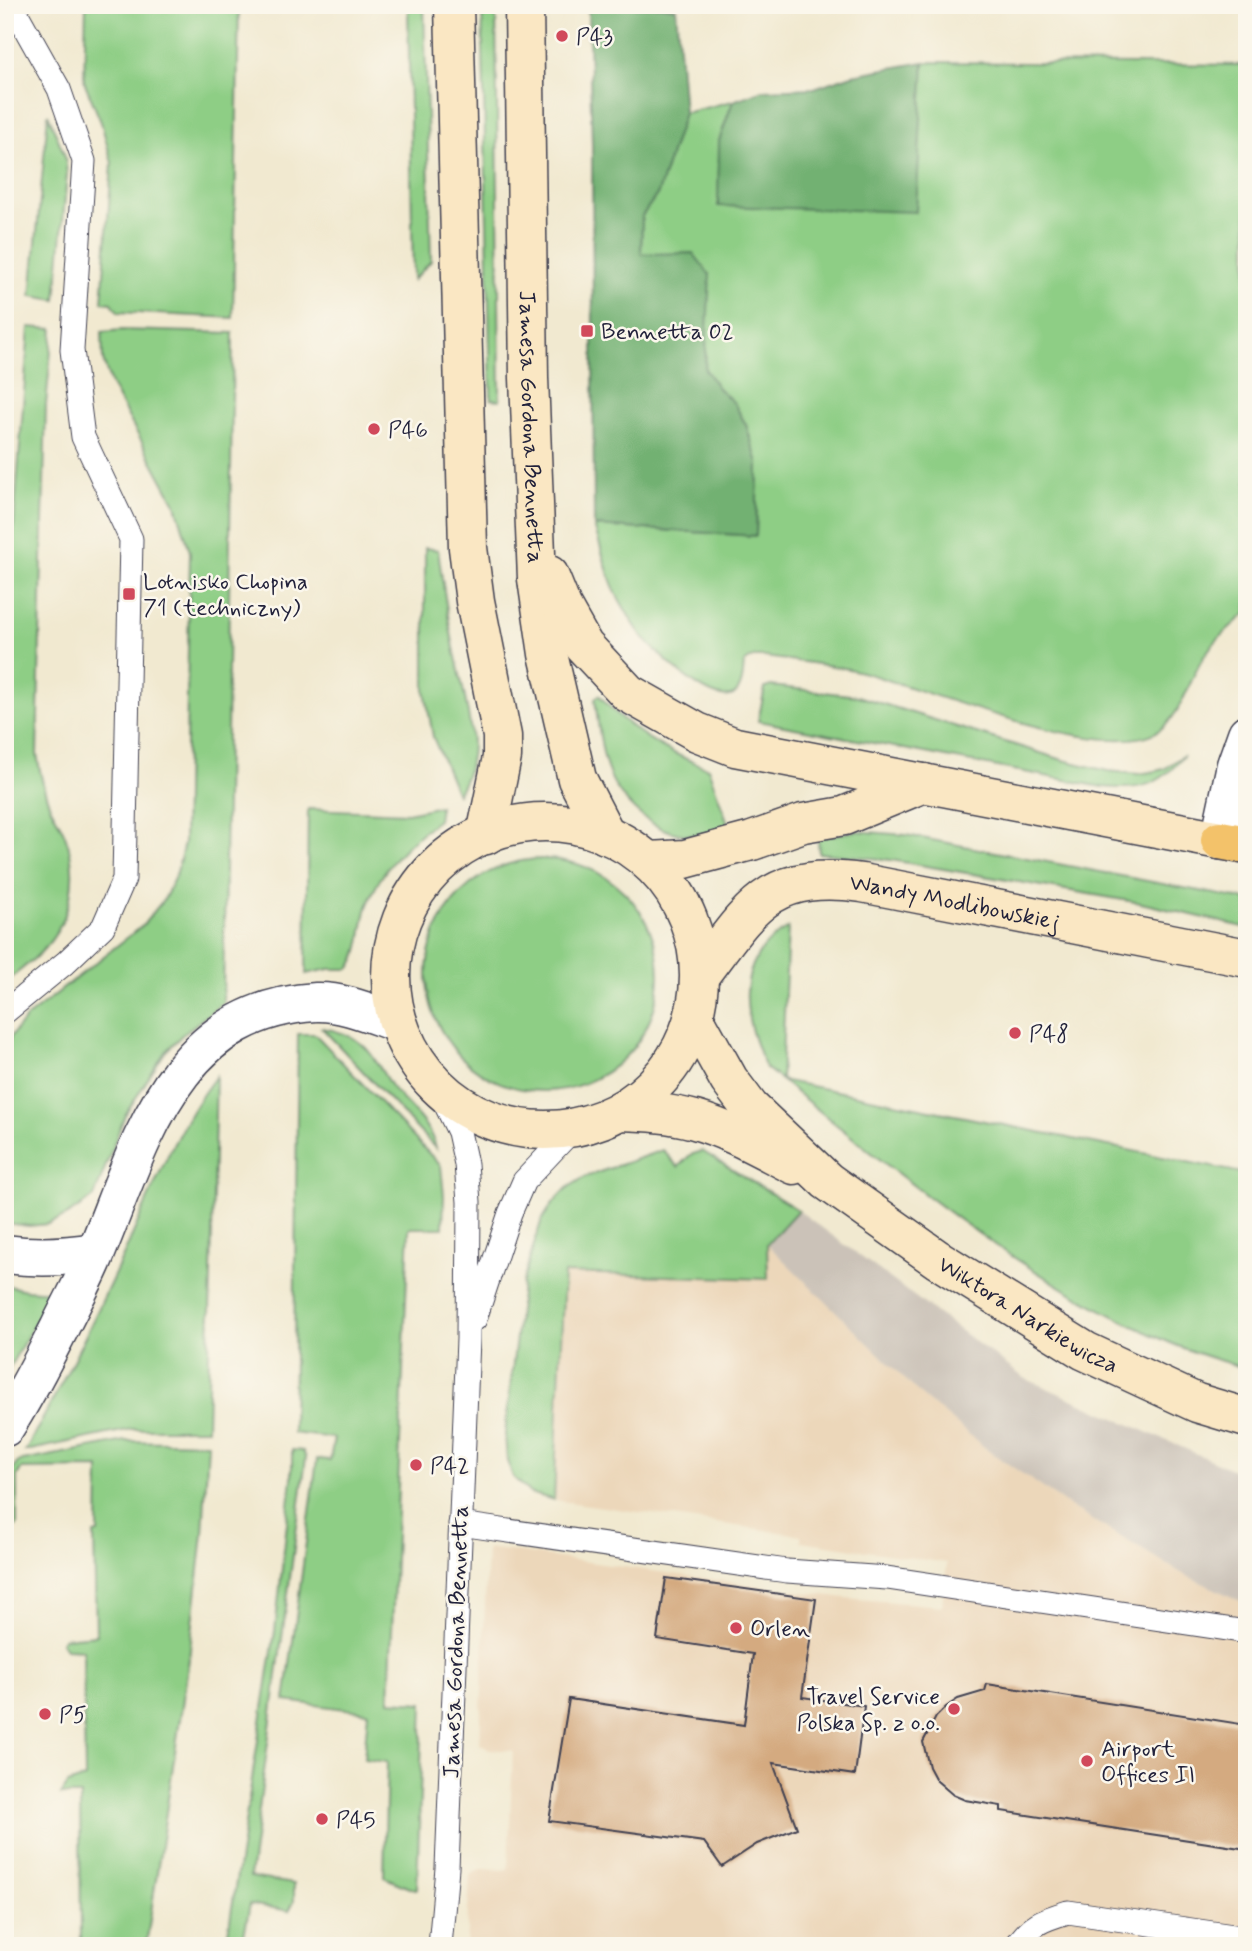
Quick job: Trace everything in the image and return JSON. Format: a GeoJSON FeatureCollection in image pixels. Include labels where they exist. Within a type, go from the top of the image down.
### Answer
{"type":"FeatureCollection","features":[{"type":"Feature","properties":{"kind":"main road"},"geometry":{"type":"LineString","coordinates":[[454,5],[468,548],[475,601],[502,736],[502,757],[486,835]]}},
{"type":"Feature","properties":{"kind":"main road","name":"Jamesa Gordona Bennetta"},"geometry":{"type":"LineString","coordinates":[[524,5],[529,378],[537,579],[548,654],[577,779],[606,835]]}},
{"type":"Feature","properties":{"kind":"main road"},"geometry":{"type":"LineString","coordinates":[[534,540],[562,607],[584,646],[628,693],[697,732],[735,747],[1233,842]]}},
{"type":"Feature","properties":{"kind":"main road"},"geometry":{"type":"LineString","coordinates":[[649,861],[685,859],[752,841],[803,823],[845,816],[924,783]]}},
{"type":"Feature","properties":{"kind":"main road"},"geometry":{"type":"LineString","coordinates":[[566,823],[606,835],[649,861],[675,894],[685,911],[692,932],[700,975],[694,1017],[677,1059],[644,1095],[620,1111],[598,1121],[575,1127],[529,1129],[478,1115],[455,1102],[436,1085],[419,1065],[398,1023],[390,978],[397,931],[406,909],[433,870],[449,855],[486,835],[513,825],[566,823]]}},
{"type":"Feature","properties":{"kind":"main road","name":"Wandy Modlibowskiej"},"geometry":{"type":"LineString","coordinates":[[700,975],[740,921],[764,899],[776,890],[823,879],[862,883],[1247,958]]}},
{"type":"Feature","properties":{"kind":"main road","name":"Wiktora Narkiewicza"},"geometry":{"type":"LineString","coordinates":[[694,1017],[729,1080],[751,1108],[827,1181],[937,1259],[1085,1351],[1197,1403],[1247,1418]]}},
{"type":"Feature","properties":{"kind":"main road","name":"Wiktora Narkiewicza"},"geometry":{"type":"LineString","coordinates":[[620,1111],[658,1113],[695,1120],[726,1132],[827,1181]]}},
{"type":"Feature","properties":{"kind":"street"},"geometry":{"type":"LineString","coordinates":[[1233,842],[1236,765],[1247,734]]}},
{"type":"Feature","properties":{"kind":"street"},"geometry":{"type":"LineString","coordinates":[[5,1427],[24,1399],[95,1252],[126,1173],[170,1086],[196,1053],[219,1035],[249,1018],[274,1009],[317,1002],[349,1006],[398,1023]]}},
{"type":"Feature","properties":{"kind":"street"},"geometry":{"type":"LineString","coordinates":[[5,1254],[33,1258],[95,1252]]}},
{"type":"Feature","properties":{"kind":"lane"},"geometry":{"type":"LineString","coordinates":[[5,1012],[65,963],[103,927],[124,879],[131,539],[83,437],[72,350],[84,161],[59,89],[12,5]]}},
{"type":"Feature","properties":{"kind":"lane","name":"Jamesa Gordona Bennetta"},"geometry":{"type":"LineString","coordinates":[[436,1085],[459,1132],[466,1164],[469,1202],[468,1339],[447,1868],[440,1946]]}},
{"type":"Feature","properties":{"kind":"lane","name":"Jamesa Gordona Bennetta"},"geometry":{"type":"LineString","coordinates":[[468,1339],[509,1213],[524,1181],[575,1127]]}},
{"type":"Feature","properties":{"kind":"lane"},"geometry":{"type":"LineString","coordinates":[[460,1524],[787,1570],[887,1578],[1247,1632]]}},
{"type":"Feature","properties":{"kind":"lane"},"geometry":{"type":"LineString","coordinates":[[1016,1946],[1028,1928],[1068,1912],[1247,1938]]}},
{"type":"Feature","properties":{"kind":"shaded area"},"geometry":{"type":"Polygon","coordinates":[[[798,1210],[1024,1378],[1247,1476],[1247,1604],[1183,1574],[1074,1509],[989,1451],[921,1395],[767,1244],[798,1210]]]}},
{"type":"Feature","properties":{"kind":"shaded area"},"geometry":{"type":"Polygon","coordinates":[[[767,1244],[921,1395],[989,1451],[1074,1509],[1183,1574],[1247,1604],[1247,1946],[466,1946],[470,1875],[481,1869],[508,1870],[513,1751],[490,1749],[480,1745],[487,1548],[845,1598],[942,1606],[947,1563],[801,1541],[801,1535],[554,1500],[564,1273],[767,1279],[767,1244]]]}},
{"type":"Feature","properties":{"kind":"green space"},"geometry":{"type":"Polygon","coordinates":[[[86,5],[239,5],[233,318],[118,312],[112,303],[102,302],[112,163],[101,122],[84,81],[86,5]]]}},
{"type":"Feature","properties":{"kind":"green space"},"geometry":{"type":"Polygon","coordinates":[[[408,5],[424,5],[431,261],[413,280],[408,5]]]}},
{"type":"Feature","properties":{"kind":"green space"},"geometry":{"type":"Polygon","coordinates":[[[482,5],[496,5],[500,400],[491,399],[482,5]]]}},
{"type":"Feature","properties":{"kind":"green space"},"geometry":{"type":"Polygon","coordinates":[[[588,8],[676,8],[684,113],[658,193],[642,216],[641,254],[693,253],[710,275],[705,369],[718,388],[734,403],[746,425],[758,463],[756,536],[594,526],[592,144],[588,8]]]}},
{"type":"Feature","properties":{"kind":"green space"},"geometry":{"type":"Polygon","coordinates":[[[924,62],[1247,65],[1247,613],[1209,649],[1174,716],[1158,731],[1133,739],[1099,738],[1059,732],[971,708],[865,673],[765,657],[753,657],[744,663],[741,683],[736,693],[727,696],[715,694],[673,667],[640,634],[611,580],[594,526],[756,536],[758,463],[746,425],[734,403],[718,388],[705,369],[709,275],[692,254],[641,255],[642,216],[658,193],[684,113],[733,101],[719,141],[915,212],[924,62]]]}},
{"type":"Feature","properties":{"kind":"green space"},"geometry":{"type":"Polygon","coordinates":[[[924,62],[916,212],[718,206],[719,141],[733,101],[763,90],[814,88],[852,75],[924,62]]]}},
{"type":"Feature","properties":{"kind":"green space"},"geometry":{"type":"Polygon","coordinates":[[[48,114],[65,156],[67,174],[56,300],[31,296],[48,114]]]}},
{"type":"Feature","properties":{"kind":"green space"},"geometry":{"type":"Polygon","coordinates":[[[29,327],[53,329],[46,405],[37,754],[50,806],[70,850],[72,881],[66,912],[52,939],[38,955],[5,983],[5,642],[29,327]]]}},
{"type":"Feature","properties":{"kind":"green space"},"geometry":{"type":"Polygon","coordinates":[[[122,330],[233,333],[223,1003],[183,1034],[165,1052],[125,1115],[94,1197],[66,1216],[48,1224],[29,1226],[5,1223],[5,1049],[11,1036],[26,1018],[143,925],[165,898],[177,872],[184,843],[190,552],[176,505],[111,385],[103,360],[102,332],[122,330]]]}},
{"type":"Feature","properties":{"kind":"green space"},"geometry":{"type":"Polygon","coordinates":[[[425,548],[438,550],[471,732],[470,763],[457,794],[433,737],[425,691],[425,548]]]}},
{"type":"Feature","properties":{"kind":"green space"},"geometry":{"type":"Polygon","coordinates":[[[771,686],[858,696],[1063,760],[1108,771],[1138,774],[1151,772],[1164,769],[1184,755],[1167,774],[1149,784],[1128,788],[1102,787],[758,721],[765,688],[771,686]]]}},
{"type":"Feature","properties":{"kind":"green space"},"geometry":{"type":"Polygon","coordinates":[[[599,695],[622,719],[649,739],[708,768],[729,826],[702,834],[678,834],[652,823],[629,804],[607,768],[595,699],[599,695]]]}},
{"type":"Feature","properties":{"kind":"green space"},"geometry":{"type":"Polygon","coordinates":[[[440,806],[438,820],[405,848],[379,881],[367,907],[359,948],[349,969],[329,969],[306,974],[308,809],[408,813],[440,806]]]}},
{"type":"Feature","properties":{"kind":"green space"},"geometry":{"type":"Polygon","coordinates":[[[855,831],[906,835],[1247,900],[1247,928],[1141,903],[891,860],[819,853],[818,838],[855,831]]]}},
{"type":"Feature","properties":{"kind":"green space"},"geometry":{"type":"Polygon","coordinates":[[[532,859],[554,859],[598,872],[617,885],[633,901],[651,930],[659,975],[651,1020],[640,1040],[617,1065],[588,1083],[554,1091],[532,1091],[488,1078],[469,1065],[453,1049],[435,1020],[427,986],[427,964],[440,920],[453,901],[469,885],[498,867],[532,859]]]}},
{"type":"Feature","properties":{"kind":"green space"},"geometry":{"type":"Polygon","coordinates":[[[788,928],[781,1080],[766,1068],[751,1029],[747,991],[750,973],[758,956],[770,941],[788,928]]]}},
{"type":"Feature","properties":{"kind":"green space"},"geometry":{"type":"Polygon","coordinates":[[[322,1028],[349,1036],[367,1049],[391,1086],[429,1131],[436,1149],[322,1028]]]}},
{"type":"Feature","properties":{"kind":"green space"},"geometry":{"type":"Polygon","coordinates":[[[298,1034],[315,1034],[441,1166],[443,1228],[409,1228],[389,1701],[423,1703],[417,1889],[384,1877],[387,1762],[364,1759],[368,1712],[285,1701],[317,1459],[330,1460],[334,1438],[293,1433],[298,1034]]]}},
{"type":"Feature","properties":{"kind":"green space"},"geometry":{"type":"Polygon","coordinates":[[[216,1076],[207,1429],[132,1429],[25,1451],[88,1330],[164,1163],[188,1118],[216,1076]]]}},
{"type":"Feature","properties":{"kind":"green space"},"geometry":{"type":"Polygon","coordinates":[[[781,1080],[1247,1174],[1247,1369],[1196,1353],[1111,1315],[1007,1253],[908,1182],[781,1080]]]}},
{"type":"Feature","properties":{"kind":"green space"},"geometry":{"type":"Polygon","coordinates":[[[663,1150],[678,1167],[690,1155],[702,1151],[798,1210],[767,1244],[768,1279],[564,1273],[554,1500],[530,1493],[513,1477],[507,1461],[505,1434],[522,1284],[541,1222],[552,1204],[567,1188],[585,1177],[663,1150]]]}},
{"type":"Feature","properties":{"kind":"green space"},"geometry":{"type":"Polygon","coordinates":[[[5,1285],[53,1292],[5,1375],[5,1285]]]}},
{"type":"Feature","properties":{"kind":"green space"},"geometry":{"type":"Polygon","coordinates":[[[125,1441],[208,1443],[203,1534],[189,1659],[146,1946],[81,1946],[80,1795],[61,1795],[68,1784],[85,1778],[83,1650],[66,1649],[61,1642],[63,1638],[96,1635],[94,1534],[98,1533],[99,1468],[21,1469],[17,1476],[17,1526],[5,1526],[5,1481],[18,1462],[125,1441]]]}},
{"type":"Feature","properties":{"kind":"green space"},"geometry":{"type":"Polygon","coordinates":[[[292,1450],[303,1451],[306,1458],[250,1877],[294,1884],[294,1901],[289,1911],[250,1904],[242,1946],[226,1946],[275,1631],[292,1478],[292,1450]]]}},
{"type":"Feature","properties":{"kind":"building"},"geometry":{"type":"Polygon","coordinates":[[[666,1578],[816,1599],[802,1697],[864,1706],[855,1775],[773,1763],[797,1828],[757,1844],[722,1867],[704,1842],[549,1821],[569,1699],[744,1725],[753,1654],[657,1639],[666,1578]]]}},
{"type":"Feature","properties":{"kind":"building","name":"Airport Offices II"},"geometry":{"type":"Polygon","coordinates":[[[987,1684],[1247,1725],[1247,1849],[1001,1811],[1001,1806],[965,1800],[953,1795],[936,1780],[929,1767],[923,1742],[936,1717],[946,1707],[958,1699],[985,1691],[987,1684]]]}},
{"type":"Feature","properties":{"kind":"place","name":"P43"},"geometry":{"type":"Point","coordinates":[562,36]}},
{"type":"Feature","properties":{"kind":"place","name":"Bennetta 02"},"geometry":{"type":"Point","coordinates":[587,331]}},
{"type":"Feature","properties":{"kind":"place","name":"P46"},"geometry":{"type":"Point","coordinates":[374,429]}},
{"type":"Feature","properties":{"kind":"place","name":"Lotnisko Chopina 71 (techniczny)"},"geometry":{"type":"Point","coordinates":[129,594]}},
{"type":"Feature","properties":{"kind":"place","name":"P48"},"geometry":{"type":"Point","coordinates":[1015,1033]}},
{"type":"Feature","properties":{"kind":"place","name":"P42"},"geometry":{"type":"Point","coordinates":[416,1465]}},
{"type":"Feature","properties":{"kind":"place","name":"Orlen"},"geometry":{"type":"Point","coordinates":[736,1628]}},
{"type":"Feature","properties":{"kind":"place","name":"Travel Service Polska Sp. z o.o."},"geometry":{"type":"Point","coordinates":[954,1709]}},
{"type":"Feature","properties":{"kind":"place","name":"P5"},"geometry":{"type":"Point","coordinates":[45,1714]}},
{"type":"Feature","properties":{"kind":"place","name":"Airport Offices II"},"geometry":{"type":"Point","coordinates":[1087,1761]}},
{"type":"Feature","properties":{"kind":"place","name":"P45"},"geometry":{"type":"Point","coordinates":[322,1819]}}]}
